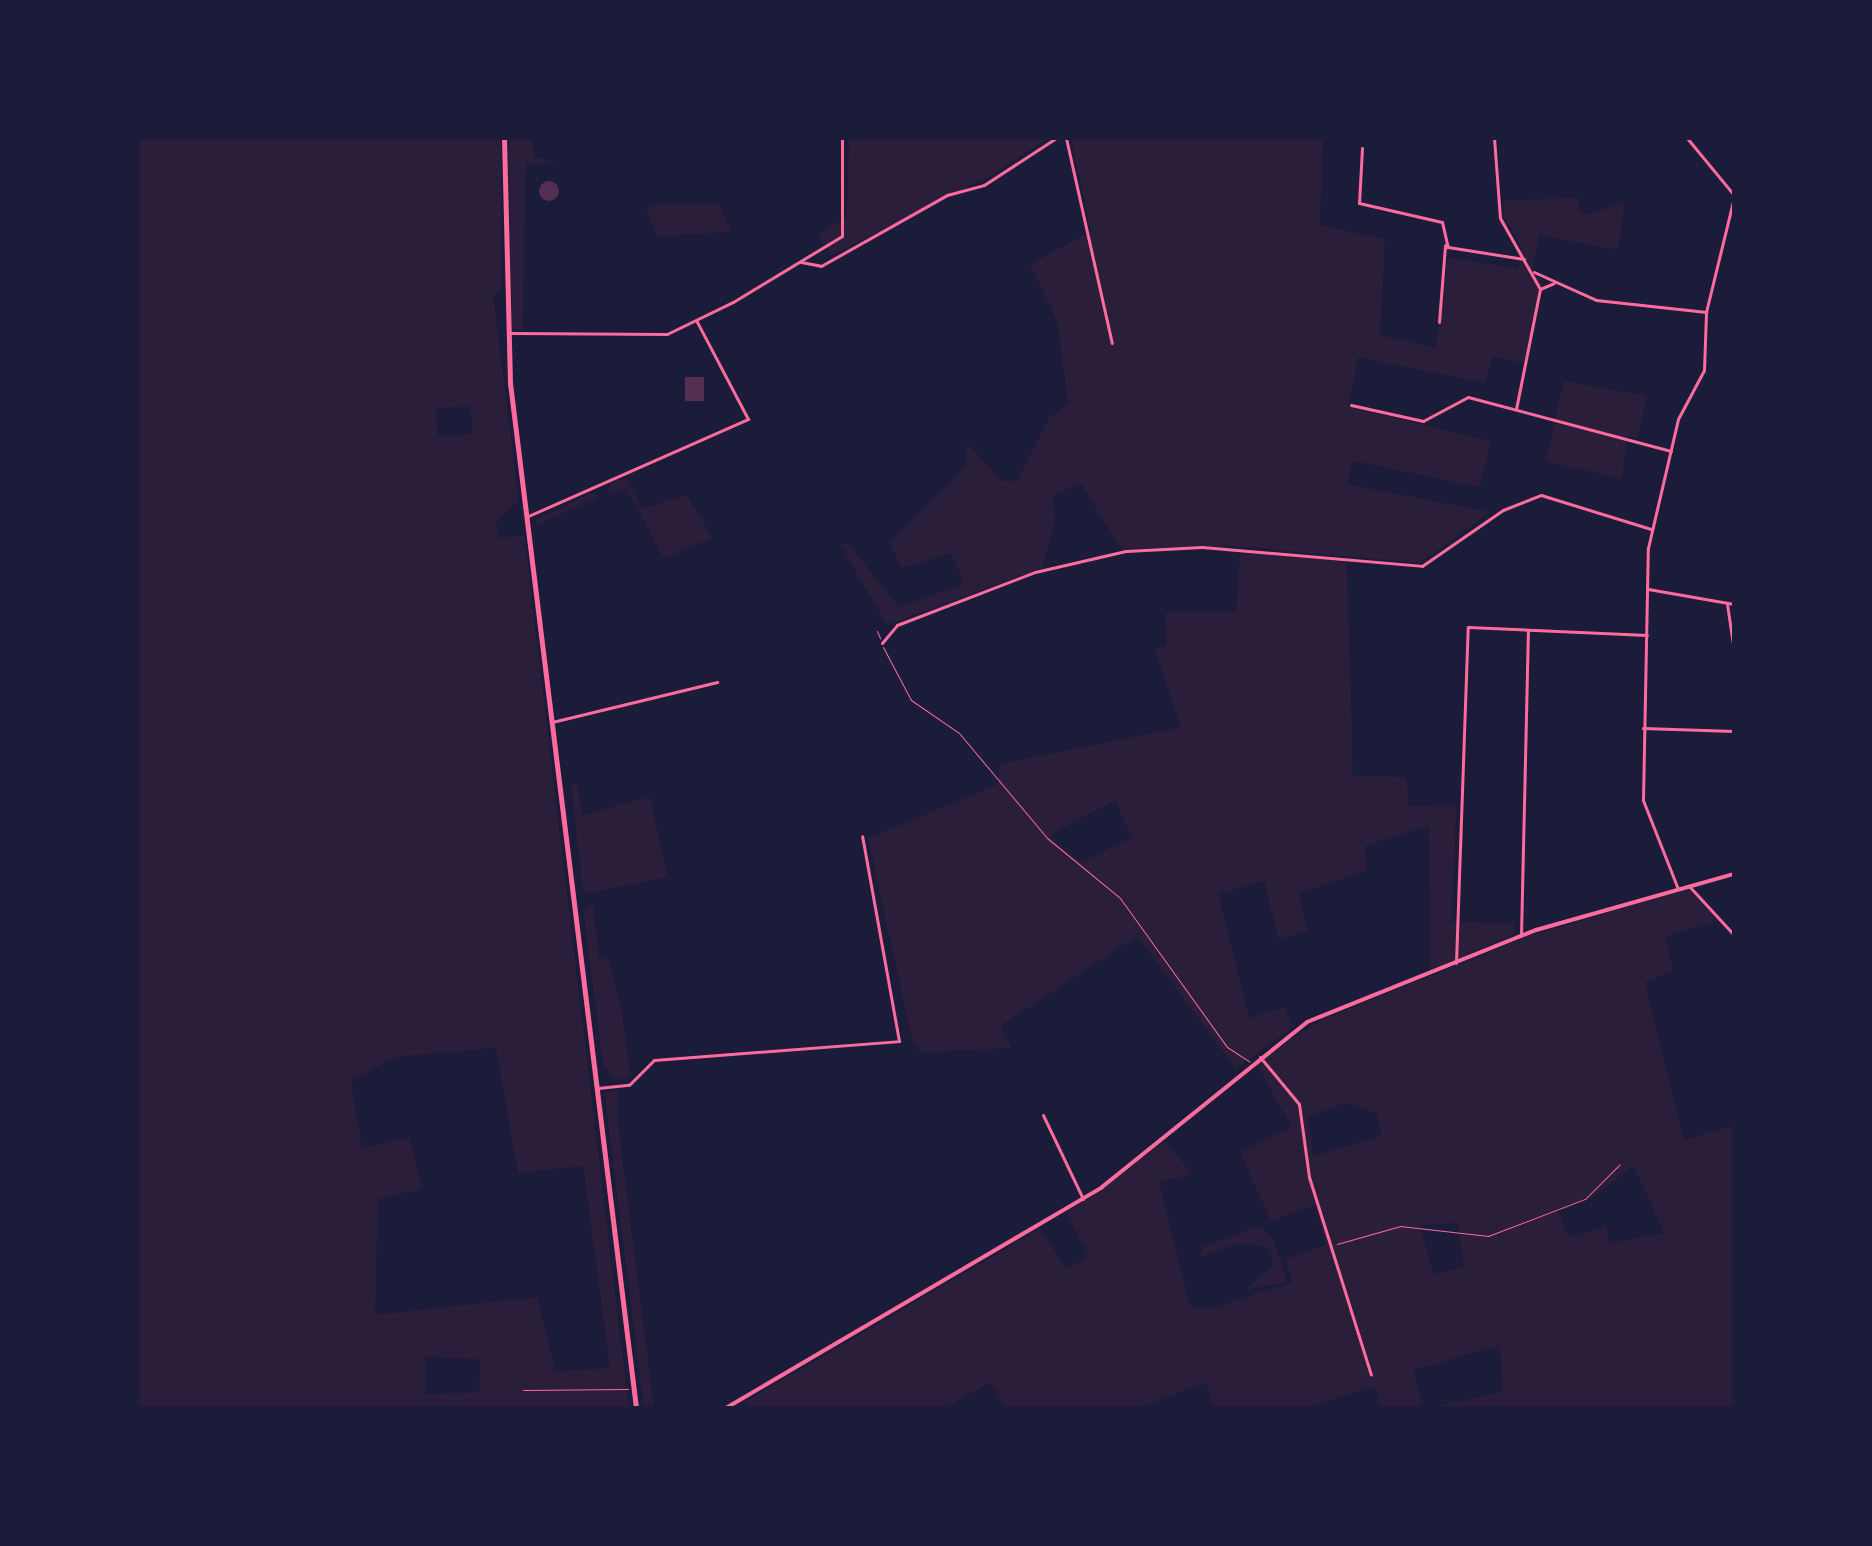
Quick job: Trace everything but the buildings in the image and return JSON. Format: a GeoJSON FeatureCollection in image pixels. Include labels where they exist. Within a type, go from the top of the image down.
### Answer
{"type":"FeatureCollection","features":[{"type":"Feature","properties":{"kind":"highway"},"geometry":{"type":"LineString","coordinates":[[504,138],[507,333],[526,517],[636,1408]]}},
{"type":"Feature","properties":{"kind":"main road"},"geometry":{"type":"LineString","coordinates":[[726,1408],[1083,1199],[1251,1063],[1315,1018],[1536,930],[1734,874]]}},
{"type":"Feature","properties":{"kind":"street"},"geometry":{"type":"LineString","coordinates":[[507,333],[667,334],[697,322],[801,262],[842,236],[842,138]]}},
{"type":"Feature","properties":{"kind":"street"},"geometry":{"type":"LineString","coordinates":[[801,262],[821,266],[947,195],[984,185],[1056,138]]}},
{"type":"Feature","properties":{"kind":"street"},"geometry":{"type":"LineString","coordinates":[[1066,138],[1112,343]]}},
{"type":"Feature","properties":{"kind":"street"},"geometry":{"type":"LineString","coordinates":[[1494,138],[1500,218],[1534,272],[1540,289],[1516,409]]}},
{"type":"Feature","properties":{"kind":"street"},"geometry":{"type":"LineString","coordinates":[[1678,889],[1644,809],[1643,728],[1651,529],[1680,411],[1704,370],[1706,312],[1734,196],[1687,138]]}},
{"type":"Feature","properties":{"kind":"street"},"geometry":{"type":"LineString","coordinates":[[1362,148],[1359,203],[1442,222],[1445,245],[1439,322]]}},
{"type":"Feature","properties":{"kind":"street"},"geometry":{"type":"LineString","coordinates":[[1445,245],[1525,259]]}},
{"type":"Feature","properties":{"kind":"street"},"geometry":{"type":"LineString","coordinates":[[1534,272],[1596,300],[1706,312]]}},
{"type":"Feature","properties":{"kind":"street"},"geometry":{"type":"LineString","coordinates":[[1540,289],[1554,283]]}},
{"type":"Feature","properties":{"kind":"street"},"geometry":{"type":"LineString","coordinates":[[526,517],[748,419],[697,322]]}},
{"type":"Feature","properties":{"kind":"street"},"geometry":{"type":"LineString","coordinates":[[1351,405],[1423,421],[1459,397],[1516,409],[1671,451]]}},
{"type":"Feature","properties":{"kind":"street"},"geometry":{"type":"LineString","coordinates":[[882,643],[897,625],[1035,572],[1126,551],[1202,547],[1422,566],[1536,495],[1651,529]]}},
{"type":"Feature","properties":{"kind":"street"},"geometry":{"type":"LineString","coordinates":[[1648,589],[1734,604]]}},
{"type":"Feature","properties":{"kind":"street"},"geometry":{"type":"LineString","coordinates":[[1727,604],[1734,651]]}},
{"type":"Feature","properties":{"kind":"street"},"geometry":{"type":"LineString","coordinates":[[1456,963],[1468,627],[1647,635]]}},
{"type":"Feature","properties":{"kind":"street"},"geometry":{"type":"LineString","coordinates":[[1521,936],[1528,630]]}},
{"type":"Feature","properties":{"kind":"street"},"geometry":{"type":"LineString","coordinates":[[552,722],[717,682]]}},
{"type":"Feature","properties":{"kind":"street"},"geometry":{"type":"LineString","coordinates":[[1643,728],[1734,731]]}},
{"type":"Feature","properties":{"kind":"street"},"geometry":{"type":"LineString","coordinates":[[598,1088],[629,1085],[654,1060],[899,1041],[862,836]]}},
{"type":"Feature","properties":{"kind":"street"},"geometry":{"type":"LineString","coordinates":[[1689,886],[1734,935]]}},
{"type":"Feature","properties":{"kind":"street"},"geometry":{"type":"LineString","coordinates":[[1260,1057],[1299,1104],[1327,1240],[1371,1375]]}},
{"type":"Feature","properties":{"kind":"street"},"geometry":{"type":"LineString","coordinates":[[1043,1115],[1083,1199]]}},
{"type":"Feature","properties":{"kind":"street"},"geometry":{"type":"LineString","coordinates":[[736,1402],[741,1408]]}},
{"type":"Feature","properties":{"kind":"path"},"geometry":{"type":"LineString","coordinates":[[877,631],[911,700],[959,733],[1047,838],[1120,898],[1227,1047],[1251,1063]]}},
{"type":"Feature","properties":{"kind":"path"},"geometry":{"type":"LineString","coordinates":[[1327,1240],[1346,1244],[1400,1226],[1488,1236],[1585,1199],[1620,1164]]}},
{"type":"Feature","properties":{"kind":"path"},"geometry":{"type":"LineString","coordinates":[[523,1390],[633,1389]]}},
{"type":"Feature","properties":{"kind":"shaded area"},"geometry":{"type":"Polygon","coordinates":[[[138,138],[501,138],[501,291],[493,295],[519,500],[496,522],[499,538],[524,535],[629,1408],[138,1408],[138,138]],[[470,406],[436,409],[438,436],[473,434],[470,406]],[[496,1048],[396,1057],[351,1081],[362,1148],[410,1138],[422,1189],[378,1199],[375,1315],[537,1297],[555,1371],[610,1368],[583,1166],[518,1173],[496,1048]],[[425,1357],[425,1394],[479,1392],[480,1359],[425,1357]]]}},
{"type":"Feature","properties":{"kind":"shaded area"},"geometry":{"type":"Polygon","coordinates":[[[508,138],[531,138],[535,157],[559,163],[526,163],[523,330],[512,328],[508,138]]]}},
{"type":"Feature","properties":{"kind":"shaded area"},"geometry":{"type":"Polygon","coordinates":[[[849,138],[1049,138],[988,177],[832,255],[818,235],[847,217],[849,138]]]}},
{"type":"Feature","properties":{"kind":"shaded area"},"geometry":{"type":"Polygon","coordinates":[[[1071,138],[1323,138],[1320,225],[1385,239],[1380,335],[1436,348],[1448,257],[1518,269],[1522,247],[1503,216],[1504,200],[1578,198],[1580,213],[1590,215],[1625,200],[1618,250],[1539,235],[1531,273],[1543,280],[1524,363],[1493,357],[1485,383],[1358,357],[1348,407],[1491,441],[1480,487],[1353,461],[1347,484],[1490,512],[1420,563],[1236,546],[1121,549],[1081,484],[1053,495],[1055,521],[1042,568],[887,625],[840,544],[848,543],[899,607],[964,584],[951,553],[902,568],[890,543],[966,466],[967,443],[1002,481],[1017,481],[1050,417],[1068,404],[1057,321],[1030,265],[1091,231],[1071,138]]]}},
{"type":"Feature","properties":{"kind":"shaded area"},"geometry":{"type":"Polygon","coordinates":[[[651,205],[720,205],[731,232],[658,236],[646,213],[651,205]]]}},
{"type":"Feature","properties":{"kind":"shaded area"},"geometry":{"type":"Polygon","coordinates":[[[1564,381],[1647,396],[1637,438],[1627,436],[1622,479],[1546,461],[1564,381]]]}},
{"type":"Feature","properties":{"kind":"shaded area"},"geometry":{"type":"Polygon","coordinates":[[[626,478],[642,509],[687,495],[712,538],[664,559],[626,487],[608,494],[611,484],[626,478]]]}},
{"type":"Feature","properties":{"kind":"shaded area"},"geometry":{"type":"Polygon","coordinates":[[[592,493],[600,497],[532,527],[537,519],[592,493]]]}},
{"type":"Feature","properties":{"kind":"shaded area"},"geometry":{"type":"Polygon","coordinates":[[[1240,551],[1347,559],[1353,775],[1407,777],[1408,806],[1456,807],[1452,922],[1514,923],[1514,934],[1430,971],[1429,825],[1365,846],[1367,870],[1298,894],[1308,931],[1279,940],[1264,881],[1218,894],[1249,1018],[1285,1007],[1293,1027],[1236,1069],[1137,936],[1000,1026],[1012,1048],[921,1052],[913,1044],[868,838],[997,785],[1000,764],[1181,727],[1155,649],[1166,645],[1165,613],[1236,612],[1240,551]],[[1115,800],[1049,836],[1081,863],[1132,837],[1115,800]]]}},
{"type":"Feature","properties":{"kind":"shaded area"},"geometry":{"type":"Polygon","coordinates":[[[571,784],[578,784],[582,815],[650,797],[668,877],[583,894],[571,784]]]}},
{"type":"Feature","properties":{"kind":"shaded area"},"geometry":{"type":"Polygon","coordinates":[[[1689,889],[1718,920],[1665,937],[1673,971],[1645,982],[1684,1140],[1734,1125],[1734,1408],[1426,1408],[1502,1392],[1500,1345],[1414,1370],[1422,1408],[1381,1408],[1376,1386],[1307,1408],[1214,1408],[1205,1382],[1140,1408],[1006,1408],[991,1382],[945,1408],[750,1408],[745,1402],[1041,1228],[1065,1269],[1089,1256],[1066,1214],[1165,1141],[1193,1175],[1159,1181],[1190,1306],[1208,1310],[1292,1282],[1286,1259],[1326,1244],[1315,1205],[1271,1221],[1240,1152],[1292,1127],[1256,1063],[1323,1019],[1529,936],[1689,889]],[[1345,1103],[1308,1117],[1313,1156],[1382,1136],[1376,1113],[1345,1103]],[[1634,1166],[1590,1199],[1558,1211],[1568,1238],[1606,1226],[1610,1243],[1664,1233],[1634,1166]],[[1458,1223],[1420,1225],[1433,1274],[1464,1267],[1458,1223]]]}},
{"type":"Feature","properties":{"kind":"shaded area"},"geometry":{"type":"Polygon","coordinates":[[[593,903],[599,958],[609,959],[622,1011],[630,1075],[616,1081],[603,1064],[583,910],[593,903]]]}},
{"type":"Feature","properties":{"kind":"shaded area"},"geometry":{"type":"Polygon","coordinates":[[[617,1091],[617,1115],[654,1408],[644,1408],[606,1107],[605,1092],[617,1091]]]}},
{"type":"Feature","properties":{"kind":"shaded area"},"geometry":{"type":"Polygon","coordinates":[[[1259,1226],[1273,1238],[1287,1282],[1245,1290],[1272,1266],[1271,1250],[1261,1246],[1239,1243],[1199,1258],[1203,1247],[1259,1226]]]}}]}
